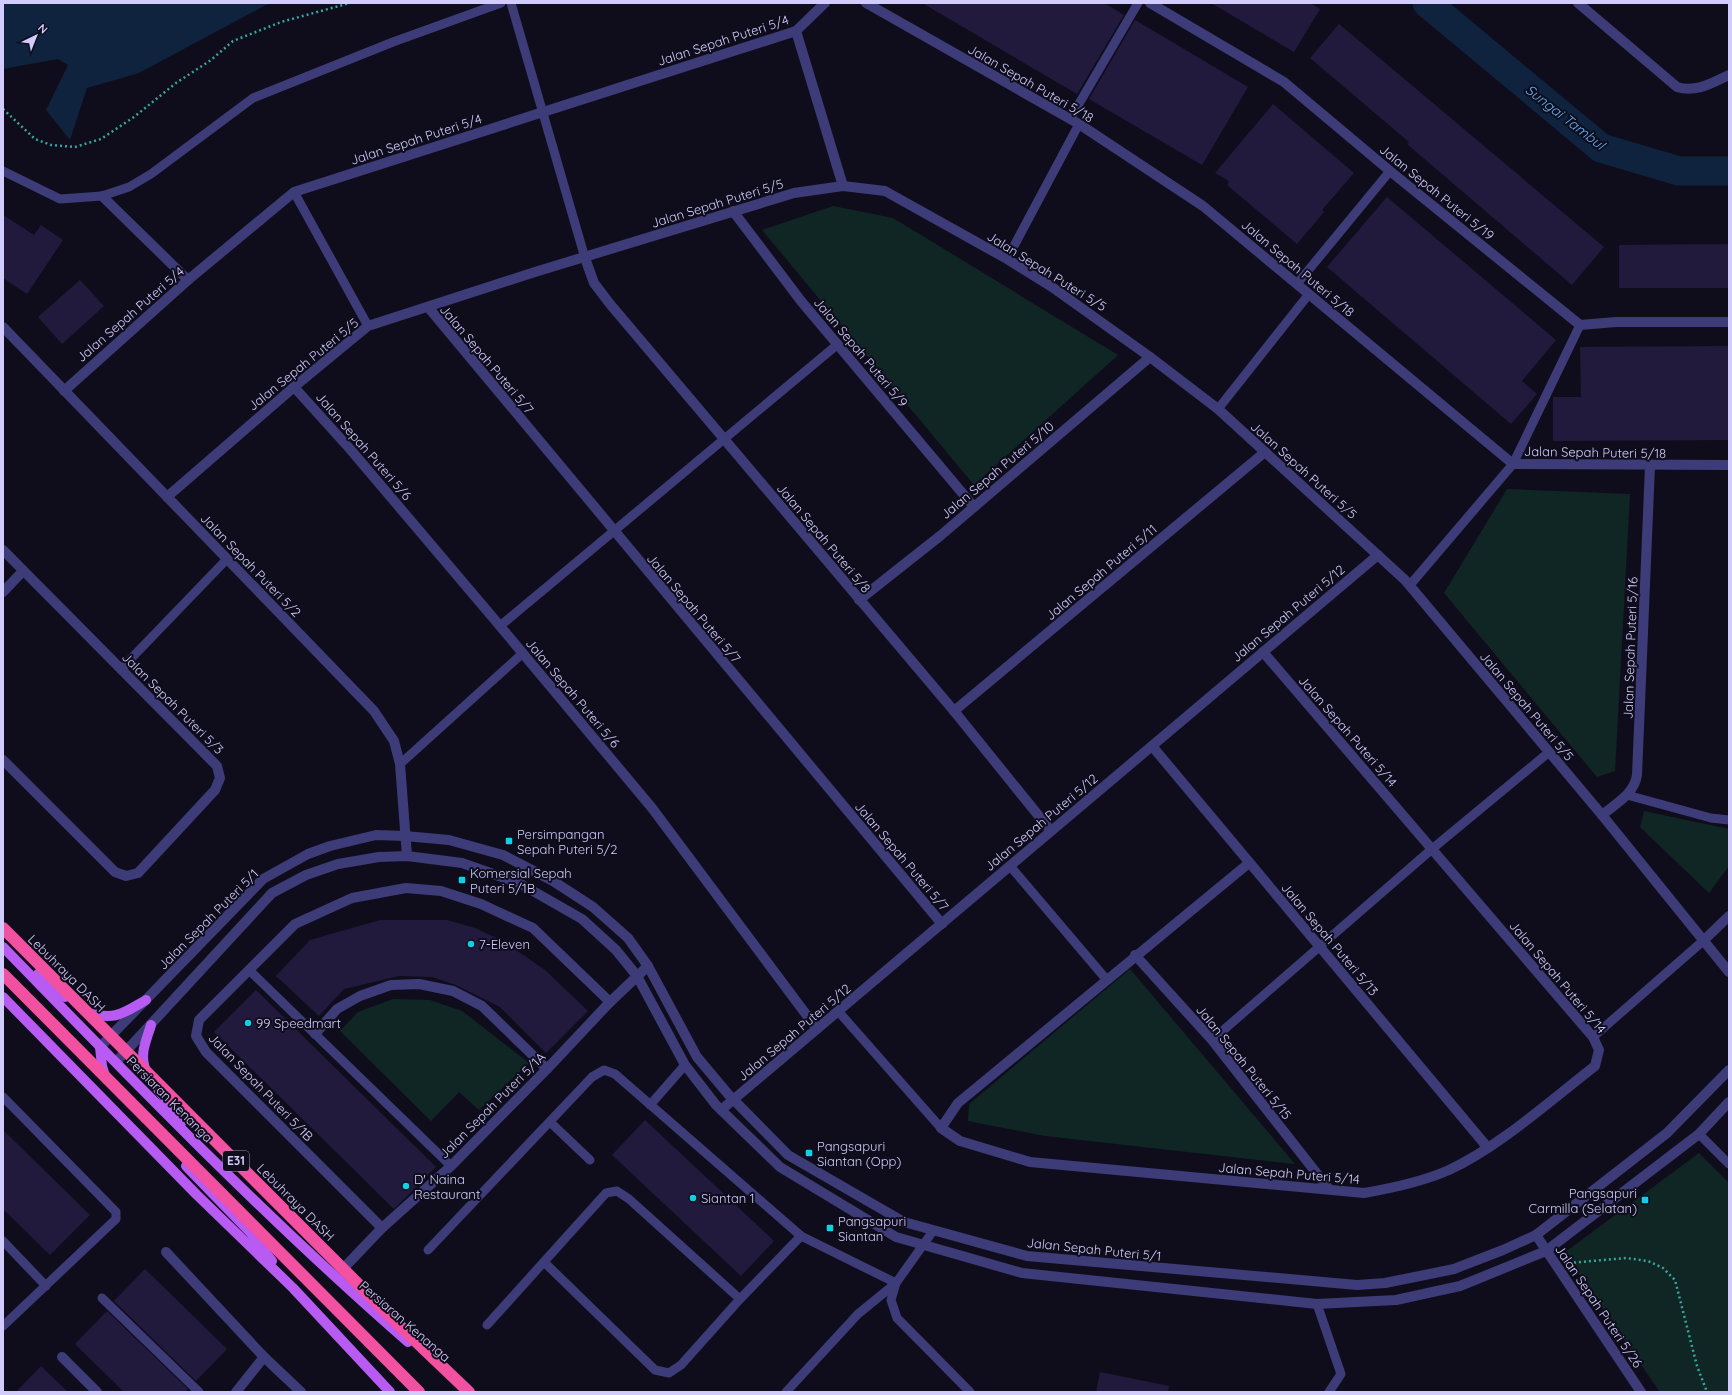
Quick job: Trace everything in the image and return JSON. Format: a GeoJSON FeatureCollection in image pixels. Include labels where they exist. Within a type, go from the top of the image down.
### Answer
{"type":"FeatureCollection","features":[{"type":"Feature","properties":{"kind":"highway","name":"Lebuhraya DASH"},"geometry":{"type":"LineString","coordinates":[[3,928],[406,1332],[468,1392]]}},
{"type":"Feature","properties":{"kind":"highway","name":"E31"},"geometry":{"type":"LineString","coordinates":[[3,974],[419,1392]]}},
{"type":"Feature","properties":{"kind":"main road"},"geometry":{"type":"LineString","coordinates":[[3,945],[82,1011],[102,1017],[120,1015],[146,1000]]}},
{"type":"Feature","properties":{"kind":"main road","name":"Persiaran Kenanga"},"geometry":{"type":"LineString","coordinates":[[3,945],[100,1047],[200,1147],[334,1277],[468,1392]]}},
{"type":"Feature","properties":{"kind":"main road"},"geometry":{"type":"LineString","coordinates":[[3,982],[70,1046],[85,1058],[102,1066],[116,1062]]}},
{"type":"Feature","properties":{"kind":"main road"},"geometry":{"type":"LineString","coordinates":[[3,997],[197,1195],[293,1288],[390,1392]]}},
{"type":"Feature","properties":{"kind":"main road"},"geometry":{"type":"LineString","coordinates":[[151,1025],[142,1062],[149,1076],[200,1147]]}},
{"type":"Feature","properties":{"kind":"main road"},"geometry":{"type":"LineString","coordinates":[[100,1047],[102,1066],[111,1089],[250,1232],[293,1288]]}},
{"type":"Feature","properties":{"kind":"street","name":"Jalan Sepah Puteri 5/4"},"geometry":{"type":"LineString","coordinates":[[64,391],[188,280],[294,192],[796,31],[825,3]]}},
{"type":"Feature","properties":{"kind":"street","name":"Jalan Sepah Puteri 5/18"},"geometry":{"type":"LineString","coordinates":[[866,3],[1074,122],[1204,206],[1513,464],[1650,466],[1729,465]]}},
{"type":"Feature","properties":{"kind":"street","name":"Jalan Sepah Puteri 5/19"},"geometry":{"type":"LineString","coordinates":[[1150,3],[1284,82],[1390,171],[1580,325]]}},
{"type":"Feature","properties":{"kind":"street"},"geometry":{"type":"LineString","coordinates":[[1581,4],[1677,87],[1686,90],[1696,89],[1729,75]]}},
{"type":"Feature","properties":{"kind":"street"},"geometry":{"type":"LineString","coordinates":[[796,31],[843,186]]}},
{"type":"Feature","properties":{"kind":"street","name":"Jalan Sepah Puteri 5/5"},"geometry":{"type":"LineString","coordinates":[[167,497],[294,387],[368,326],[794,192],[843,186],[885,191],[1007,259],[1058,291],[1150,357],[1218,409],[1378,555],[1410,585],[1602,815],[1729,972]]}},
{"type":"Feature","properties":{"kind":"street"},"geometry":{"type":"LineString","coordinates":[[102,196],[188,280]]}},
{"type":"Feature","properties":{"kind":"street","name":"Jalan Sepah Puteri 5/9"},"geometry":{"type":"LineString","coordinates":[[733,211],[801,301],[974,507]]}},
{"type":"Feature","properties":{"kind":"street","name":"Jalan Sepah Puteri 5/8"},"geometry":{"type":"LineString","coordinates":[[585,258],[594,283],[724,440],[954,711],[1051,831]]}},
{"type":"Feature","properties":{"kind":"street","name":"Jalan Sepah Puteri 5/7"},"geometry":{"type":"LineString","coordinates":[[428,307],[942,924]]}},
{"type":"Feature","properties":{"kind":"street"},"geometry":{"type":"LineString","coordinates":[[1580,325],[1616,322],[1729,322]]}},
{"type":"Feature","properties":{"kind":"street","name":"Jalan Sepah Puteri 5/2"},"geometry":{"type":"LineString","coordinates":[[3,327],[374,711],[394,741],[400,764],[407,856]]}},
{"type":"Feature","properties":{"kind":"street","name":"Jalan Sepah Puteri 5/10"},"geometry":{"type":"LineString","coordinates":[[859,600],[974,507],[1150,357]]}},
{"type":"Feature","properties":{"kind":"street","name":"Jalan Sepah Puteri 5/6"},"geometry":{"type":"LineString","coordinates":[[294,387],[350,450],[523,653],[652,808],[817,1029]]}},
{"type":"Feature","properties":{"kind":"street","name":"Jalan Sepah Puteri 5/11"},"geometry":{"type":"LineString","coordinates":[[954,711],[1265,452]]}},
{"type":"Feature","properties":{"kind":"street","name":"Jalan Sepah Puteri 5/16"},"geometry":{"type":"LineString","coordinates":[[1602,815],[1636,786],[1650,466]]}},
{"type":"Feature","properties":{"kind":"street","name":"Jalan Sepah Puteri 5/3"},"geometry":{"type":"LineString","coordinates":[[3,550],[217,766],[220,778],[216,790],[138,873],[126,876],[115,872],[3,760]]}},
{"type":"Feature","properties":{"kind":"street","name":"Jalan Sepah Puteri 5/12"},"geometry":{"type":"LineString","coordinates":[[721,1110],[1378,555]]}},
{"type":"Feature","properties":{"kind":"street"},"geometry":{"type":"LineString","coordinates":[[3,592],[23,571]]}},
{"type":"Feature","properties":{"kind":"street","name":"Jalan Sepah Puteri 5/14"},"geometry":{"type":"LineString","coordinates":[[941,1128],[960,1141],[1030,1162],[1364,1193],[1406,1185],[1449,1170],[1488,1148],[1595,1066],[1599,1050],[1594,1037],[1263,652]]}},
{"type":"Feature","properties":{"kind":"street","name":"Jalan Sepah Puteri 5/13"},"geometry":{"type":"LineString","coordinates":[[1152,746],[1488,1148]]}},
{"type":"Feature","properties":{"kind":"street","name":"Jalan Sepah Puteri 5/1"},"geometry":{"type":"LineString","coordinates":[[100,1047],[263,879],[308,854],[330,846],[376,835],[449,840],[502,855],[554,881],[593,907],[628,938],[648,966],[697,1057],[734,1100],[788,1155],[904,1222],[1027,1256],[1357,1285],[1385,1283],[1454,1269],[1503,1250],[1536,1235],[1667,1133],[1729,1070]]}},
{"type":"Feature","properties":{"kind":"street"},"geometry":{"type":"LineString","coordinates":[[116,1062],[272,893],[306,875],[338,864],[379,856],[407,856],[468,864],[519,883],[582,919],[616,950],[637,976],[685,1065],[721,1110],[780,1167],[896,1237],[1022,1273],[1317,1304],[1396,1300],[1460,1286],[1546,1251],[1699,1134],[1729,1102]]}},
{"type":"Feature","properties":{"kind":"street"},"geometry":{"type":"LineString","coordinates":[[941,1128],[958,1103],[1106,979],[1249,863]]}},
{"type":"Feature","properties":{"kind":"street","name":"Jalan Sepah Puteri 5/1B"},"geometry":{"type":"LineString","coordinates":[[382,1228],[206,1052],[196,1036],[198,1020],[295,924],[352,898],[406,888],[441,891],[481,904],[534,928],[610,1002]]}},
{"type":"Feature","properties":{"kind":"street"},"geometry":{"type":"LineString","coordinates":[[1703,940],[1729,916]]}},
{"type":"Feature","properties":{"kind":"street","name":"Jalan Sepah Puteri 5/15"},"geometry":{"type":"LineString","coordinates":[[1135,956],[1212,1040],[1329,1189]]}},
{"type":"Feature","properties":{"kind":"street","name":"Jalan Sepah Puteri 5/1A"},"geometry":{"type":"LineString","coordinates":[[334,1277],[382,1228],[451,1166],[548,1069],[610,1002],[648,966]]}},
{"type":"Feature","properties":{"kind":"street"},"geometry":{"type":"LineString","coordinates":[[315,1034],[337,1009],[360,996],[391,985],[419,984],[453,991],[482,1006],[548,1069]]}},
{"type":"Feature","properties":{"kind":"street","name":"Jalan Sepah Puteri 5/26"},"geometry":{"type":"LineString","coordinates":[[1536,1235],[1641,1392]]}},
{"type":"Feature","properties":{"kind":"street"},"geometry":{"type":"LineString","coordinates":[[166,1252],[264,1357],[301,1392]]}},
{"type":"Feature","properties":{"kind":"street"},"geometry":{"type":"LineString","coordinates":[[62,1357],[97,1392]]}},
{"type":"Feature","properties":{"kind":"street"},"geometry":{"type":"LineString","coordinates":[[236,1392],[264,1357]]}},
{"type":"Feature","properties":{"kind":"lane"},"geometry":{"type":"LineString","coordinates":[[3,171],[60,199],[102,196],[129,187],[152,174],[253,98],[261,94],[393,42],[501,3]]}},
{"type":"Feature","properties":{"kind":"lane"},"geometry":{"type":"LineString","coordinates":[[511,3],[585,258]]}},
{"type":"Feature","properties":{"kind":"lane"},"geometry":{"type":"LineString","coordinates":[[1007,259],[1074,122],[1138,3]]}},
{"type":"Feature","properties":{"kind":"lane"},"geometry":{"type":"LineString","coordinates":[[1297,284],[1390,171]]}},
{"type":"Feature","properties":{"kind":"lane"},"geometry":{"type":"LineString","coordinates":[[294,192],[368,326]]}},
{"type":"Feature","properties":{"kind":"lane"},"geometry":{"type":"LineString","coordinates":[[1218,409],[1309,294]]}},
{"type":"Feature","properties":{"kind":"lane"},"geometry":{"type":"LineString","coordinates":[[1410,585],[1513,464],[1580,325]]}},
{"type":"Feature","properties":{"kind":"lane"},"geometry":{"type":"LineString","coordinates":[[500,626],[838,344]]}},
{"type":"Feature","properties":{"kind":"lane"},"geometry":{"type":"LineString","coordinates":[[121,669],[227,559]]}},
{"type":"Feature","properties":{"kind":"lane"},"geometry":{"type":"LineString","coordinates":[[400,764],[523,653]]}},
{"type":"Feature","properties":{"kind":"lane"},"geometry":{"type":"LineString","coordinates":[[1212,1040],[1320,948],[1432,849],[1548,752]]}},
{"type":"Feature","properties":{"kind":"lane"},"geometry":{"type":"LineString","coordinates":[[1627,795],[1711,818],[1729,820]]}},
{"type":"Feature","properties":{"kind":"lane"},"geometry":{"type":"LineString","coordinates":[[1010,866],[1106,979]]}},
{"type":"Feature","properties":{"kind":"lane"},"geometry":{"type":"LineString","coordinates":[[1594,1037],[1703,940]]}},
{"type":"Feature","properties":{"kind":"lane"},"geometry":{"type":"LineString","coordinates":[[249,970],[451,1166]]}},
{"type":"Feature","properties":{"kind":"lane"},"geometry":{"type":"LineString","coordinates":[[838,1011],[941,1128]]}},
{"type":"Feature","properties":{"kind":"lane"},"geometry":{"type":"LineString","coordinates":[[650,1105],[685,1065]]}},
{"type":"Feature","properties":{"kind":"lane"},"geometry":{"type":"LineString","coordinates":[[428,1250],[592,1077],[604,1070],[615,1074],[801,1236],[896,1283]]}},
{"type":"Feature","properties":{"kind":"lane"},"geometry":{"type":"LineString","coordinates":[[3,1097],[116,1212],[116,1219],[3,1326]]}},
{"type":"Feature","properties":{"kind":"lane"},"geometry":{"type":"LineString","coordinates":[[550,1122],[590,1160]]}},
{"type":"Feature","properties":{"kind":"lane"},"geometry":{"type":"LineString","coordinates":[[1699,1134],[1729,1164]]}},
{"type":"Feature","properties":{"kind":"lane"},"geometry":{"type":"LineString","coordinates":[[487,1325],[606,1193],[617,1191],[629,1198],[740,1299]]}},
{"type":"Feature","properties":{"kind":"lane"},"geometry":{"type":"LineString","coordinates":[[786,1392],[858,1314],[896,1283],[933,1231]]}},
{"type":"Feature","properties":{"kind":"lane"},"geometry":{"type":"LineString","coordinates":[[544,1262],[656,1370],[662,1373],[669,1373],[681,1365],[740,1299],[801,1236]]}},
{"type":"Feature","properties":{"kind":"lane"},"geometry":{"type":"LineString","coordinates":[[3,1241],[46,1286]]}},
{"type":"Feature","properties":{"kind":"lane"},"geometry":{"type":"LineString","coordinates":[[896,1283],[891,1300],[897,1318],[970,1392]]}},
{"type":"Feature","properties":{"kind":"lane"},"geometry":{"type":"LineString","coordinates":[[102,1298],[199,1392]]}},
{"type":"Feature","properties":{"kind":"lane"},"geometry":{"type":"LineString","coordinates":[[1317,1304],[1341,1374],[1329,1392]]}},
{"type":"Feature","properties":{"kind":"path"},"geometry":{"type":"LineString","coordinates":[[3,109],[35,139],[51,145],[75,147],[101,139],[134,117],[176,83],[211,60],[233,41],[281,22],[350,3]]}},
{"type":"Feature","properties":{"kind":"path"},"geometry":{"type":"LineString","coordinates":[[1555,1264],[1626,1258],[1648,1261],[1663,1268],[1675,1280],[1697,1366],[1707,1392]]}},
{"type":"Feature","properties":{"kind":"green space"},"geometry":{"type":"Polygon","coordinates":[[[833,206],[893,218],[1118,355],[974,485],[762,230],[833,206]]]}},
{"type":"Feature","properties":{"kind":"green space"},"geometry":{"type":"Polygon","coordinates":[[[1507,489],[1630,494],[1615,771],[1597,777],[1444,593],[1507,489]]]}},
{"type":"Feature","properties":{"kind":"green space"},"geometry":{"type":"Polygon","coordinates":[[[1644,811],[1729,829],[1729,866],[1709,893],[1640,827],[1644,811]]]}},
{"type":"Feature","properties":{"kind":"green space"},"geometry":{"type":"Polygon","coordinates":[[[1130,969],[1295,1164],[1045,1136],[968,1121],[969,1104],[1130,969]]]}},
{"type":"Feature","properties":{"kind":"green space"},"geometry":{"type":"Polygon","coordinates":[[[393,999],[430,1000],[462,1011],[529,1063],[479,1110],[459,1092],[431,1121],[340,1031],[358,1012],[393,999]]]}},
{"type":"Feature","properties":{"kind":"green space"},"geometry":{"type":"Polygon","coordinates":[[[1699,1153],[1729,1183],[1729,1392],[1660,1392],[1564,1253],[1699,1153]]]}},
{"type":"Feature","properties":{"kind":"water"},"geometry":{"type":"Polygon","coordinates":[[[3,3],[274,3],[266,5],[139,73],[87,88],[70,140],[46,110],[68,65],[58,59],[3,69],[3,3]]]}},
{"type":"Feature","properties":{"kind":"building"},"geometry":{"type":"Polygon","coordinates":[[[922,3],[1104,3],[1124,15],[1077,94],[922,3]]]}},
{"type":"Feature","properties":{"kind":"building"},"geometry":{"type":"Polygon","coordinates":[[[1211,3],[1310,3],[1320,9],[1294,52],[1211,3]]]}},
{"type":"Feature","properties":{"kind":"building"},"geometry":{"type":"Polygon","coordinates":[[[1135,20],[1248,87],[1202,165],[1089,99],[1135,20]]]}},
{"type":"Feature","properties":{"kind":"building"},"geometry":{"type":"Polygon","coordinates":[[[1339,24],[1604,247],[1572,285],[1407,144],[1409,142],[1310,58],[1339,24]]]}},
{"type":"Feature","properties":{"kind":"building"},"geometry":{"type":"Polygon","coordinates":[[[1273,104],[1354,173],[1322,210],[1324,212],[1297,244],[1227,185],[1229,181],[1215,173],[1273,104]]]}},
{"type":"Feature","properties":{"kind":"building"},"geometry":{"type":"Polygon","coordinates":[[[1387,197],[1556,340],[1522,381],[1537,394],[1511,424],[1327,267],[1387,197]]]}},
{"type":"Feature","properties":{"kind":"building"},"geometry":{"type":"Polygon","coordinates":[[[3,215],[34,235],[41,225],[63,240],[27,294],[3,278],[3,215]]]}},
{"type":"Feature","properties":{"kind":"building"},"geometry":{"type":"Polygon","coordinates":[[[1729,244],[1729,288],[1619,288],[1619,245],[1729,244]]]}},
{"type":"Feature","properties":{"kind":"building"},"geometry":{"type":"Polygon","coordinates":[[[80,280],[104,306],[62,344],[38,317],[80,280]]]}},
{"type":"Feature","properties":{"kind":"building"},"geometry":{"type":"Polygon","coordinates":[[[1729,346],[1729,440],[1553,441],[1553,397],[1581,397],[1580,347],[1729,346]]]}},
{"type":"Feature","properties":{"kind":"building"},"geometry":{"type":"Polygon","coordinates":[[[380,920],[447,920],[475,928],[503,941],[545,970],[588,1011],[546,1053],[500,1007],[456,985],[432,977],[399,976],[344,989],[319,1016],[276,976],[310,940],[380,920]]]}},
{"type":"Feature","properties":{"kind":"building"},"geometry":{"type":"Polygon","coordinates":[[[256,990],[436,1167],[394,1209],[214,1032],[256,990]]]}},
{"type":"Feature","properties":{"kind":"building","name":"Siantan 1"},"geometry":{"type":"Polygon","coordinates":[[[645,1120],[774,1241],[741,1276],[612,1155],[645,1120]]]}},
{"type":"Feature","properties":{"kind":"building"},"geometry":{"type":"Polygon","coordinates":[[[3,1130],[90,1215],[50,1255],[3,1209],[3,1130]]]}},
{"type":"Feature","properties":{"kind":"building"},"geometry":{"type":"Polygon","coordinates":[[[145,1269],[227,1349],[196,1381],[114,1301],[145,1269]]]}},
{"type":"Feature","properties":{"kind":"building"},"geometry":{"type":"Polygon","coordinates":[[[107,1311],[188,1389],[185,1392],[124,1392],[75,1344],[107,1311]]]}},
{"type":"Feature","properties":{"kind":"building"},"geometry":{"type":"Polygon","coordinates":[[[41,1366],[68,1392],[16,1392],[41,1366]]]}},
{"type":"Feature","properties":{"kind":"building"},"geometry":{"type":"Polygon","coordinates":[[[1100,1372],[1169,1386],[1168,1392],[1096,1392],[1100,1372]]]}},
{"type":"Feature","properties":{"kind":"waterway","name":"Sungai Tambul"},"geometry":{"type":"LineString","coordinates":[[1427,3],[1601,148],[1679,171],[1729,171]]}},
{"type":"Feature","properties":{"kind":"place","name":"Persimpangan Sepah Puteri 5/2"},"geometry":{"type":"Point","coordinates":[509,841]}},
{"type":"Feature","properties":{"kind":"place","name":"Komersial Sepah Puteri 5/1B"},"geometry":{"type":"Point","coordinates":[462,880]}},
{"type":"Feature","properties":{"kind":"place","name":"7-Eleven"},"geometry":{"type":"Point","coordinates":[471,944]}},
{"type":"Feature","properties":{"kind":"place","name":"99 Speedmart"},"geometry":{"type":"Point","coordinates":[248,1023]}},
{"type":"Feature","properties":{"kind":"place","name":"Pangsapuri Siantan (Opp)"},"geometry":{"type":"Point","coordinates":[809,1153]}},
{"type":"Feature","properties":{"kind":"place","name":"D' Naina Restaurant"},"geometry":{"type":"Point","coordinates":[406,1186]}},
{"type":"Feature","properties":{"kind":"place","name":"Siantan 1"},"geometry":{"type":"Point","coordinates":[693,1198]}},
{"type":"Feature","properties":{"kind":"place","name":"Pangsapuri Carmilla (Selatan)"},"geometry":{"type":"Point","coordinates":[1645,1200]}},
{"type":"Feature","properties":{"kind":"place","name":"Pangsapuri Siantan"},"geometry":{"type":"Point","coordinates":[830,1228]}}]}
